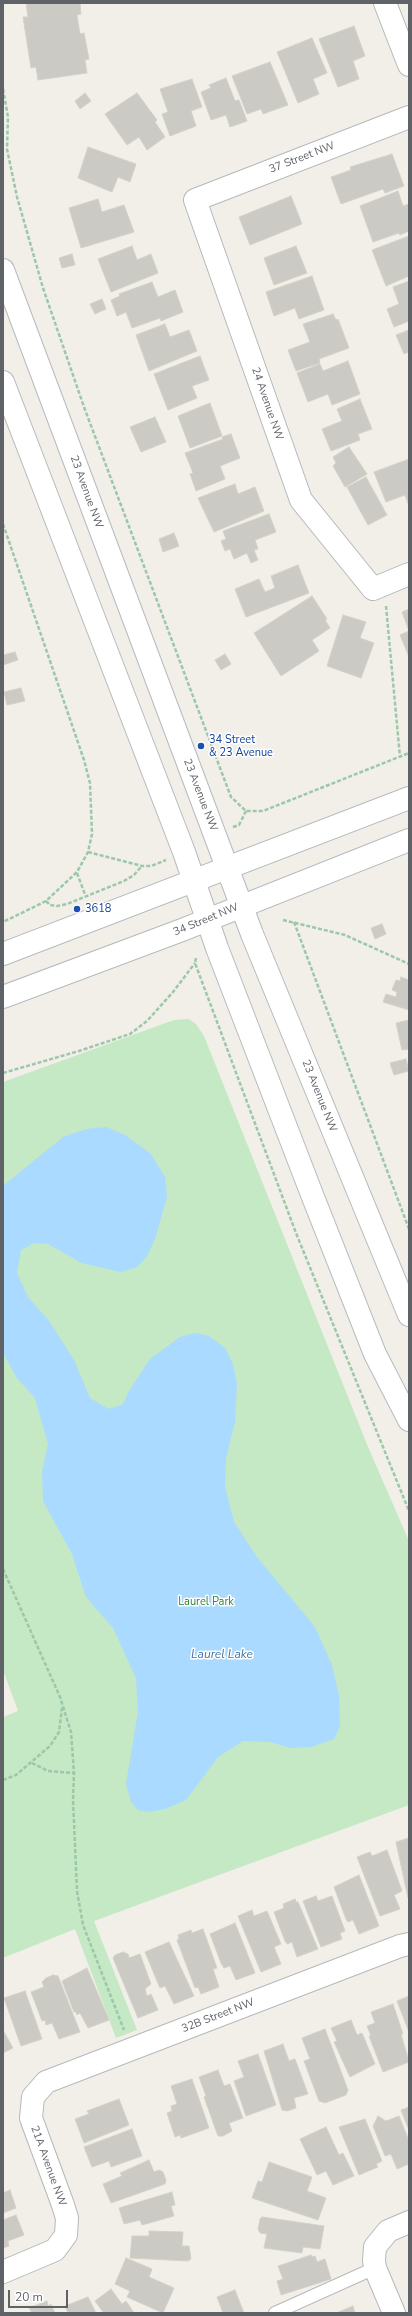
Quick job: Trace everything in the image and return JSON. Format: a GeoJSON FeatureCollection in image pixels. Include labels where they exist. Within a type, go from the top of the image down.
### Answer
{"type":"FeatureCollection","features":[{"type":"Feature","properties":{"kind":"main road"},"geometry":{"type":"LineString","coordinates":[[385,3],[409,65]]}},
{"type":"Feature","properties":{"kind":"main road","name":"37 Street NW"},"geometry":{"type":"LineString","coordinates":[[195,200],[409,117]]}},
{"type":"Feature","properties":{"kind":"main road","name":"24 Avenue NW"},"geometry":{"type":"LineString","coordinates":[[195,200],[301,500],[378,587]]}},
{"type":"Feature","properties":{"kind":"main road","name":"23 Avenue NW"},"geometry":{"type":"LineString","coordinates":[[3,270],[252,934],[409,1315]]}},
{"type":"Feature","properties":{"kind":"main road"},"geometry":{"type":"LineString","coordinates":[[3,382],[194,880],[207,919],[375,1354],[409,1420]]}},
{"type":"Feature","properties":{"kind":"main road"},"geometry":{"type":"LineString","coordinates":[[378,587],[409,574]]}},
{"type":"Feature","properties":{"kind":"main road"},"geometry":{"type":"LineString","coordinates":[[3,954],[409,798]]}},
{"type":"Feature","properties":{"kind":"main road","name":"34 Street NW"},"geometry":{"type":"LineString","coordinates":[[3,997],[409,840]]}},
{"type":"Feature","properties":{"kind":"main road","name":"32B Street NW"},"geometry":{"type":"LineString","coordinates":[[33,2097],[38,2088],[53,2078],[400,1946],[409,1944]]}},
{"type":"Feature","properties":{"kind":"main road","name":"21A Avenue NW"},"geometry":{"type":"LineString","coordinates":[[3,2272],[55,2250],[66,2235],[67,2218],[33,2124],[33,2097]]}},
{"type":"Feature","properties":{"kind":"main road"},"geometry":{"type":"LineString","coordinates":[[394,2313],[376,2268],[374,2260],[375,2247],[388,2231],[409,2222]]}},
{"type":"Feature","properties":{"kind":"lane"},"geometry":{"type":"LineString","coordinates":[[275,2313],[376,2268]]}},
{"type":"Feature","properties":{"kind":"path"},"geometry":{"type":"LineString","coordinates":[[3,89],[8,117],[7,149],[17,197],[43,288],[84,407],[231,797],[246,811],[254,812],[273,808],[409,753]]}},
{"type":"Feature","properties":{"kind":"path"},"geometry":{"type":"LineString","coordinates":[[3,524],[84,760],[90,783],[92,812],[92,834],[88,852],[77,872],[46,901],[3,922]]}},
{"type":"Feature","properties":{"kind":"path"},"geometry":{"type":"LineString","coordinates":[[378,587],[400,757]]}},
{"type":"Feature","properties":{"kind":"path"},"geometry":{"type":"LineString","coordinates":[[239,825],[246,811]]}},
{"type":"Feature","properties":{"kind":"path"},"geometry":{"type":"LineString","coordinates":[[88,852],[142,866],[151,866]]}},
{"type":"Feature","properties":{"kind":"path"},"geometry":{"type":"LineString","coordinates":[[46,901],[50,905],[57,906],[86,897],[124,881],[134,875],[142,866]]}},
{"type":"Feature","properties":{"kind":"path"},"geometry":{"type":"LineString","coordinates":[[77,872],[86,897]]}},
{"type":"Feature","properties":{"kind":"path"},"geometry":{"type":"LineString","coordinates":[[283,920],[345,935],[409,964]]}},
{"type":"Feature","properties":{"kind":"path"},"geometry":{"type":"LineString","coordinates":[[294,922],[409,1229]]}},
{"type":"Feature","properties":{"kind":"path"},"geometry":{"type":"LineString","coordinates":[[3,1073],[79,1051],[130,1034],[147,1021],[174,992],[195,962],[196,958]]}},
{"type":"Feature","properties":{"kind":"path"},"geometry":{"type":"LineString","coordinates":[[195,962],[296,1233],[409,1511]]}},
{"type":"Feature","properties":{"kind":"path"},"geometry":{"type":"LineString","coordinates":[[3,1569],[60,1698],[71,1732],[74,1773],[73,1800],[77,1892],[83,1925],[132,2049]]}},
{"type":"Feature","properties":{"kind":"path"},"geometry":{"type":"LineString","coordinates":[[3,1780],[16,1775],[32,1763],[50,1746],[59,1732],[62,1708]]}},
{"type":"Feature","properties":{"kind":"path"},"geometry":{"type":"LineString","coordinates":[[32,1763],[48,1771],[74,1773]]}},
{"type":"Feature","properties":{"kind":"green space","name":"Laurel Park"},"geometry":{"type":"Polygon","coordinates":[[[189,1019],[196,1024],[204,1036],[368,1447],[409,1541],[409,1805],[94,1921],[137,2030],[116,2038],[75,1929],[3,1958],[3,1717],[18,1711],[3,1670],[3,1082],[174,1020],[189,1019]]]}},
{"type":"Feature","properties":{"kind":"water","name":"Laurel Lake"},"geometry":{"type":"Polygon","coordinates":[[[106,1127],[125,1135],[151,1154],[165,1177],[167,1197],[155,1239],[147,1256],[137,1267],[121,1272],[82,1263],[48,1244],[34,1243],[21,1250],[17,1273],[28,1297],[49,1321],[74,1360],[90,1398],[109,1409],[123,1404],[129,1391],[150,1359],[180,1337],[195,1333],[209,1336],[225,1348],[233,1364],[237,1384],[235,1421],[226,1459],[225,1486],[234,1522],[257,1557],[315,1627],[332,1665],[339,1696],[340,1726],[334,1739],[311,1747],[291,1748],[270,1742],[243,1741],[218,1757],[186,1800],[165,1809],[149,1812],[138,1810],[131,1802],[126,1784],[138,1712],[136,1678],[113,1628],[86,1597],[72,1554],[43,1501],[42,1472],[48,1444],[35,1398],[17,1378],[3,1353],[3,1186],[63,1137],[86,1129],[106,1127]]]}},
{"type":"Feature","properties":{"kind":"building"},"geometry":{"type":"Polygon","coordinates":[[[26,3],[80,3],[81,14],[77,15],[80,34],[84,33],[89,59],[85,60],[87,73],[38,80],[36,67],[31,68],[23,17],[28,17],[26,3]]]}},
{"type":"Feature","properties":{"kind":"building"},"geometry":{"type":"Polygon","coordinates":[[[354,26],[365,56],[353,61],[359,79],[338,87],[319,39],[354,26]]]}},
{"type":"Feature","properties":{"kind":"building"},"geometry":{"type":"Polygon","coordinates":[[[312,38],[327,73],[313,79],[319,94],[298,103],[277,52],[312,38]]]}},
{"type":"Feature","properties":{"kind":"building"},"geometry":{"type":"Polygon","coordinates":[[[270,62],[288,105],[263,114],[261,109],[247,114],[232,76],[270,62]]]}},
{"type":"Feature","properties":{"kind":"building"},"geometry":{"type":"Polygon","coordinates":[[[226,78],[235,101],[239,100],[247,121],[230,127],[226,115],[211,120],[201,92],[211,88],[209,85],[226,78]]]}},
{"type":"Feature","properties":{"kind":"building"},"geometry":{"type":"Polygon","coordinates":[[[192,79],[202,107],[191,111],[196,126],[170,136],[162,114],[168,112],[160,89],[192,79]]]}},
{"type":"Feature","properties":{"kind":"building"},"geometry":{"type":"Polygon","coordinates":[[[85,93],[91,101],[80,109],[75,101],[85,93]]]}},
{"type":"Feature","properties":{"kind":"building"},"geometry":{"type":"Polygon","coordinates":[[[137,93],[157,120],[155,122],[165,137],[147,150],[139,137],[127,145],[105,114],[137,93]]]}},
{"type":"Feature","properties":{"kind":"building"},"geometry":{"type":"Polygon","coordinates":[[[88,147],[136,164],[130,182],[118,177],[112,192],[78,178],[88,147]]]}},
{"type":"Feature","properties":{"kind":"building"},"geometry":{"type":"Polygon","coordinates":[[[392,154],[404,186],[385,193],[383,189],[341,204],[331,177],[351,170],[350,167],[392,154]]]}},
{"type":"Feature","properties":{"kind":"building"},"geometry":{"type":"Polygon","coordinates":[[[398,191],[403,206],[409,204],[409,231],[373,242],[360,206],[398,191]]]}},
{"type":"Feature","properties":{"kind":"building"},"geometry":{"type":"Polygon","coordinates":[[[291,196],[302,224],[250,245],[239,217],[291,196]]]}},
{"type":"Feature","properties":{"kind":"building"},"geometry":{"type":"Polygon","coordinates":[[[98,199],[102,212],[124,205],[134,232],[81,248],[69,208],[98,199]]]}},
{"type":"Feature","properties":{"kind":"building"},"geometry":{"type":"Polygon","coordinates":[[[409,236],[409,276],[386,286],[372,250],[409,236]]]}},
{"type":"Feature","properties":{"kind":"building"},"geometry":{"type":"Polygon","coordinates":[[[132,246],[137,260],[151,254],[158,273],[111,292],[98,259],[132,246]]]}},
{"type":"Feature","properties":{"kind":"building"},"geometry":{"type":"Polygon","coordinates":[[[296,246],[307,273],[274,285],[264,258],[296,246]]]}},
{"type":"Feature","properties":{"kind":"building"},"geometry":{"type":"Polygon","coordinates":[[[72,254],[75,265],[62,268],[59,258],[72,254]]]}},
{"type":"Feature","properties":{"kind":"building"},"geometry":{"type":"Polygon","coordinates":[[[312,276],[324,310],[299,319],[295,308],[274,316],[266,292],[312,276]]]}},
{"type":"Feature","properties":{"kind":"building"},"geometry":{"type":"Polygon","coordinates":[[[409,281],[409,321],[394,327],[387,309],[399,304],[393,287],[409,281]]]}},
{"type":"Feature","properties":{"kind":"building"},"geometry":{"type":"Polygon","coordinates":[[[152,282],[158,297],[175,290],[183,312],[161,321],[160,318],[132,328],[126,312],[117,316],[111,300],[120,296],[119,294],[152,282]]]}},
{"type":"Feature","properties":{"kind":"building"},"geometry":{"type":"Polygon","coordinates":[[[102,299],[106,309],[95,314],[90,304],[102,299]]]}},
{"type":"Feature","properties":{"kind":"building"},"geometry":{"type":"Polygon","coordinates":[[[333,314],[336,320],[338,319],[349,348],[319,359],[320,363],[296,371],[288,350],[310,342],[303,324],[333,314]]]}},
{"type":"Feature","properties":{"kind":"building"},"geometry":{"type":"Polygon","coordinates":[[[165,324],[170,337],[189,330],[197,351],[149,371],[136,335],[165,324]]]}},
{"type":"Feature","properties":{"kind":"building"},"geometry":{"type":"Polygon","coordinates":[[[409,330],[409,352],[404,354],[396,335],[409,330]]]}},
{"type":"Feature","properties":{"kind":"building"},"geometry":{"type":"Polygon","coordinates":[[[200,356],[209,380],[192,386],[197,398],[168,410],[154,374],[200,356]]]}},
{"type":"Feature","properties":{"kind":"building"},"geometry":{"type":"Polygon","coordinates":[[[348,361],[360,394],[332,405],[328,394],[308,402],[297,373],[320,364],[323,371],[348,361]]]}},
{"type":"Feature","properties":{"kind":"building"},"geometry":{"type":"Polygon","coordinates":[[[360,399],[372,429],[358,434],[360,440],[331,451],[322,429],[342,421],[337,409],[360,399]]]}},
{"type":"Feature","properties":{"kind":"building"},"geometry":{"type":"Polygon","coordinates":[[[210,403],[222,436],[190,448],[178,416],[210,403]]]}},
{"type":"Feature","properties":{"kind":"building"},"geometry":{"type":"Polygon","coordinates":[[[155,417],[166,442],[141,452],[130,427],[155,417]]]}},
{"type":"Feature","properties":{"kind":"building"},"geometry":{"type":"Polygon","coordinates":[[[231,434],[240,458],[220,466],[225,479],[196,491],[190,474],[193,473],[185,453],[223,439],[222,437],[231,434]]]}},
{"type":"Feature","properties":{"kind":"building"},"geometry":{"type":"Polygon","coordinates":[[[349,447],[367,474],[345,487],[333,466],[336,463],[333,457],[349,447]]]}},
{"type":"Feature","properties":{"kind":"building"},"geometry":{"type":"Polygon","coordinates":[[[409,459],[409,506],[405,495],[386,502],[374,472],[409,459]]]}},
{"type":"Feature","properties":{"kind":"building"},"geometry":{"type":"Polygon","coordinates":[[[366,477],[387,515],[368,525],[347,487],[366,477]]]}},
{"type":"Feature","properties":{"kind":"building"},"geometry":{"type":"Polygon","coordinates":[[[235,484],[238,494],[255,487],[264,511],[214,532],[198,498],[235,484]]]}},
{"type":"Feature","properties":{"kind":"building"},"geometry":{"type":"Polygon","coordinates":[[[269,514],[276,532],[255,540],[258,549],[254,550],[258,560],[251,563],[247,553],[234,559],[230,549],[225,551],[221,541],[226,539],[223,531],[269,514]]]}},
{"type":"Feature","properties":{"kind":"building"},"geometry":{"type":"Polygon","coordinates":[[[174,533],[179,546],[163,552],[159,539],[174,533]]]}},
{"type":"Feature","properties":{"kind":"building"},"geometry":{"type":"Polygon","coordinates":[[[298,565],[309,593],[246,617],[235,589],[259,579],[265,592],[275,588],[271,576],[298,565]]]}},
{"type":"Feature","properties":{"kind":"building"},"geometry":{"type":"Polygon","coordinates":[[[312,596],[327,619],[325,620],[330,628],[312,640],[319,651],[281,676],[254,633],[312,596]]]}},
{"type":"Feature","properties":{"kind":"building"},"geometry":{"type":"Polygon","coordinates":[[[409,609],[409,631],[402,612],[409,609]]]}},
{"type":"Feature","properties":{"kind":"building"},"geometry":{"type":"Polygon","coordinates":[[[343,615],[366,622],[360,638],[374,643],[361,678],[327,666],[343,615]]]}},
{"type":"Feature","properties":{"kind":"building"},"geometry":{"type":"Polygon","coordinates":[[[409,631],[409,657],[400,635],[409,631]]]}},
{"type":"Feature","properties":{"kind":"building"},"geometry":{"type":"Polygon","coordinates":[[[15,652],[18,660],[3,665],[3,655],[15,652]]]}},
{"type":"Feature","properties":{"kind":"building"},"geometry":{"type":"Polygon","coordinates":[[[225,654],[231,664],[221,670],[215,660],[225,654]]]}},
{"type":"Feature","properties":{"kind":"building"},"geometry":{"type":"Polygon","coordinates":[[[21,688],[25,701],[7,705],[4,692],[21,688]]]}},
{"type":"Feature","properties":{"kind":"building"},"geometry":{"type":"Polygon","coordinates":[[[382,924],[386,934],[375,939],[371,928],[382,924]]]}},
{"type":"Feature","properties":{"kind":"building"},"geometry":{"type":"Polygon","coordinates":[[[401,977],[409,980],[409,1010],[383,1002],[386,994],[396,997],[397,992],[392,990],[396,980],[400,981],[401,977]]]}},
{"type":"Feature","properties":{"kind":"building"},"geometry":{"type":"Polygon","coordinates":[[[409,1020],[409,1049],[402,1050],[396,1023],[409,1020]]]}},
{"type":"Feature","properties":{"kind":"building"},"geometry":{"type":"Polygon","coordinates":[[[406,1059],[409,1071],[394,1075],[390,1063],[406,1059]]]}},
{"type":"Feature","properties":{"kind":"building"},"geometry":{"type":"Polygon","coordinates":[[[409,1838],[409,1898],[408,1898],[396,1842],[409,1838]]]}},
{"type":"Feature","properties":{"kind":"building"},"geometry":{"type":"Polygon","coordinates":[[[387,1850],[402,1891],[394,1895],[400,1909],[380,1916],[357,1857],[370,1852],[372,1856],[387,1850]]]}},
{"type":"Feature","properties":{"kind":"building"},"geometry":{"type":"Polygon","coordinates":[[[359,1875],[379,1926],[359,1934],[353,1920],[348,1922],[346,1919],[334,1887],[359,1875]]]}},
{"type":"Feature","properties":{"kind":"building"},"geometry":{"type":"Polygon","coordinates":[[[316,1896],[318,1901],[332,1896],[345,1931],[340,1933],[342,1939],[321,1947],[303,1901],[316,1896]]]}},
{"type":"Feature","properties":{"kind":"building"},"geometry":{"type":"Polygon","coordinates":[[[295,1899],[296,1902],[298,1902],[318,1949],[297,1957],[292,1942],[287,1944],[285,1941],[274,1912],[284,1908],[283,1904],[295,1899]]]}},
{"type":"Feature","properties":{"kind":"building"},"geometry":{"type":"Polygon","coordinates":[[[252,1910],[254,1916],[267,1911],[281,1944],[274,1947],[281,1964],[261,1972],[238,1916],[252,1910]]]}},
{"type":"Feature","properties":{"kind":"building"},"geometry":{"type":"Polygon","coordinates":[[[235,1923],[255,1973],[236,1980],[230,1966],[224,1968],[221,1963],[210,1934],[235,1923]]]}},
{"type":"Feature","properties":{"kind":"building"},"geometry":{"type":"Polygon","coordinates":[[[203,1929],[217,1968],[213,1969],[219,1987],[201,1994],[198,1987],[195,1988],[177,1940],[179,1939],[178,1935],[191,1930],[192,1933],[203,1929]]]}},
{"type":"Feature","properties":{"kind":"building"},"geometry":{"type":"Polygon","coordinates":[[[169,1942],[194,1996],[174,2004],[165,1986],[160,1988],[145,1952],[169,1942]]]}},
{"type":"Feature","properties":{"kind":"building"},"geometry":{"type":"Polygon","coordinates":[[[123,1952],[128,1954],[129,1958],[140,1954],[151,1984],[145,1989],[147,1996],[151,1994],[158,2010],[138,2018],[113,1958],[115,1955],[123,1952]]]}},
{"type":"Feature","properties":{"kind":"building"},"geometry":{"type":"Polygon","coordinates":[[[87,1968],[109,2020],[88,2028],[80,2013],[77,2015],[76,2012],[74,2012],[62,1981],[87,1968]]]}},
{"type":"Feature","properties":{"kind":"building"},"geometry":{"type":"Polygon","coordinates":[[[53,1975],[58,1976],[80,2032],[59,2039],[52,2023],[46,2025],[45,2020],[42,2021],[31,1992],[44,1987],[42,1982],[46,1978],[53,1975]]]}},
{"type":"Feature","properties":{"kind":"building"},"geometry":{"type":"Polygon","coordinates":[[[25,1991],[42,2039],[21,2046],[4,1998],[25,1991]]]}},
{"type":"Feature","properties":{"kind":"building"},"geometry":{"type":"Polygon","coordinates":[[[409,1996],[409,2032],[397,2001],[409,1996]]]}},
{"type":"Feature","properties":{"kind":"building"},"geometry":{"type":"Polygon","coordinates":[[[393,2004],[403,2034],[401,2034],[409,2062],[383,2072],[369,2036],[371,2036],[367,2026],[375,2023],[371,2012],[393,2004]]]}},
{"type":"Feature","properties":{"kind":"building"},"geometry":{"type":"Polygon","coordinates":[[[351,2020],[357,2035],[362,2033],[375,2064],[350,2077],[334,2042],[337,2041],[331,2028],[351,2020]]]}},
{"type":"Feature","properties":{"kind":"building"},"geometry":{"type":"Polygon","coordinates":[[[325,2029],[348,2090],[346,2095],[325,2103],[319,2101],[304,2061],[310,2059],[302,2038],[325,2029]]]}},
{"type":"Feature","properties":{"kind":"building"},"geometry":{"type":"Polygon","coordinates":[[[3,2030],[13,2048],[3,2053],[3,2030]]]}},
{"type":"Feature","properties":{"kind":"building"},"geometry":{"type":"Polygon","coordinates":[[[283,2044],[289,2061],[295,2059],[308,2094],[294,2098],[296,2108],[287,2111],[282,2110],[264,2051],[283,2044]]]}},
{"type":"Feature","properties":{"kind":"building"},"geometry":{"type":"Polygon","coordinates":[[[258,2054],[276,2105],[246,2116],[234,2081],[244,2077],[238,2061],[258,2054]]]}},
{"type":"Feature","properties":{"kind":"building"},"geometry":{"type":"Polygon","coordinates":[[[218,2070],[224,2086],[230,2084],[243,2118],[229,2123],[232,2131],[223,2136],[218,2136],[204,2097],[206,2096],[199,2077],[218,2070]]]}},
{"type":"Feature","properties":{"kind":"building"},"geometry":{"type":"Polygon","coordinates":[[[192,2079],[209,2128],[181,2138],[180,2135],[175,2137],[167,2113],[172,2111],[171,2106],[177,2104],[171,2086],[192,2079]]]}},
{"type":"Feature","properties":{"kind":"building"},"geometry":{"type":"Polygon","coordinates":[[[119,2099],[129,2125],[84,2143],[75,2119],[89,2114],[87,2111],[119,2099]]]}},
{"type":"Feature","properties":{"kind":"building"},"geometry":{"type":"Polygon","coordinates":[[[409,2107],[409,2130],[401,2110],[409,2107]]]}},
{"type":"Feature","properties":{"kind":"building"},"geometry":{"type":"Polygon","coordinates":[[[378,2116],[386,2121],[399,2116],[409,2141],[409,2164],[397,2169],[391,2154],[385,2156],[373,2126],[378,2116]]]}},
{"type":"Feature","properties":{"kind":"building"},"geometry":{"type":"Polygon","coordinates":[[[365,2119],[382,2161],[376,2164],[378,2167],[359,2175],[339,2127],[365,2119]]]}},
{"type":"Feature","properties":{"kind":"building"},"geometry":{"type":"Polygon","coordinates":[[[326,2127],[339,2155],[343,2153],[354,2176],[333,2185],[326,2171],[317,2175],[300,2139],[326,2127]]]}},
{"type":"Feature","properties":{"kind":"building"},"geometry":{"type":"Polygon","coordinates":[[[132,2129],[142,2156],[111,2167],[109,2161],[92,2167],[84,2147],[132,2129]]]}},
{"type":"Feature","properties":{"kind":"building"},"geometry":{"type":"Polygon","coordinates":[[[149,2160],[154,2172],[159,2170],[163,2172],[166,2180],[165,2184],[111,2203],[103,2184],[122,2176],[120,2173],[149,2160]]]}},
{"type":"Feature","properties":{"kind":"building"},"geometry":{"type":"Polygon","coordinates":[[[269,2162],[312,2177],[307,2191],[326,2198],[318,2220],[252,2198],[258,2181],[262,2182],[269,2162]]]}},
{"type":"Feature","properties":{"kind":"building"},"geometry":{"type":"Polygon","coordinates":[[[10,2190],[16,2208],[3,2213],[3,2193],[10,2190]]]}},
{"type":"Feature","properties":{"kind":"building"},"geometry":{"type":"Polygon","coordinates":[[[172,2192],[175,2205],[171,2206],[174,2216],[142,2225],[140,2220],[124,2224],[119,2208],[172,2192]]]}},
{"type":"Feature","properties":{"kind":"building"},"geometry":{"type":"Polygon","coordinates":[[[16,2215],[24,2235],[8,2241],[9,2246],[3,2248],[3,2220],[16,2215]]]}},
{"type":"Feature","properties":{"kind":"building"},"geometry":{"type":"Polygon","coordinates":[[[262,2217],[324,2226],[320,2249],[303,2247],[302,2253],[264,2248],[267,2234],[260,2233],[258,2229],[260,2219],[262,2217]]]}},
{"type":"Feature","properties":{"kind":"building"},"geometry":{"type":"Polygon","coordinates":[[[149,2231],[183,2232],[182,2246],[189,2246],[191,2259],[188,2261],[130,2258],[132,2236],[149,2236],[149,2231]]]}},
{"type":"Feature","properties":{"kind":"building"},"geometry":{"type":"Polygon","coordinates":[[[311,2255],[312,2257],[315,2256],[317,2262],[325,2259],[331,2279],[281,2295],[277,2281],[283,2279],[278,2266],[311,2255]]]}},
{"type":"Feature","properties":{"kind":"building"},"geometry":{"type":"Polygon","coordinates":[[[126,2258],[152,2269],[149,2277],[174,2288],[163,2313],[127,2297],[130,2291],[115,2284],[126,2258]]]}},
{"type":"Feature","properties":{"kind":"building"},"geometry":{"type":"Polygon","coordinates":[[[111,2289],[122,2304],[126,2301],[134,2313],[103,2312],[95,2301],[111,2289]]]}},
{"type":"Feature","properties":{"kind":"building"},"geometry":{"type":"Polygon","coordinates":[[[235,2290],[244,2313],[223,2313],[217,2297],[235,2290]]]}},
{"type":"Feature","properties":{"kind":"building"},"geometry":{"type":"Polygon","coordinates":[[[88,2297],[96,2313],[68,2313],[65,2306],[88,2297]]]}},
{"type":"Feature","properties":{"kind":"building"},"geometry":{"type":"Polygon","coordinates":[[[47,2301],[48,2306],[51,2304],[55,2313],[32,2313],[29,2308],[47,2301]]]}},
{"type":"Feature","properties":{"kind":"building"},"geometry":{"type":"Polygon","coordinates":[[[353,2306],[355,2313],[336,2313],[353,2306]]]}},
{"type":"Feature","properties":{"kind":"place","name":"34 Street & 23 Avenue"},"geometry":{"type":"Point","coordinates":[201,746]}},
{"type":"Feature","properties":{"kind":"place","name":"3618"},"geometry":{"type":"Point","coordinates":[77,909]}}]}
